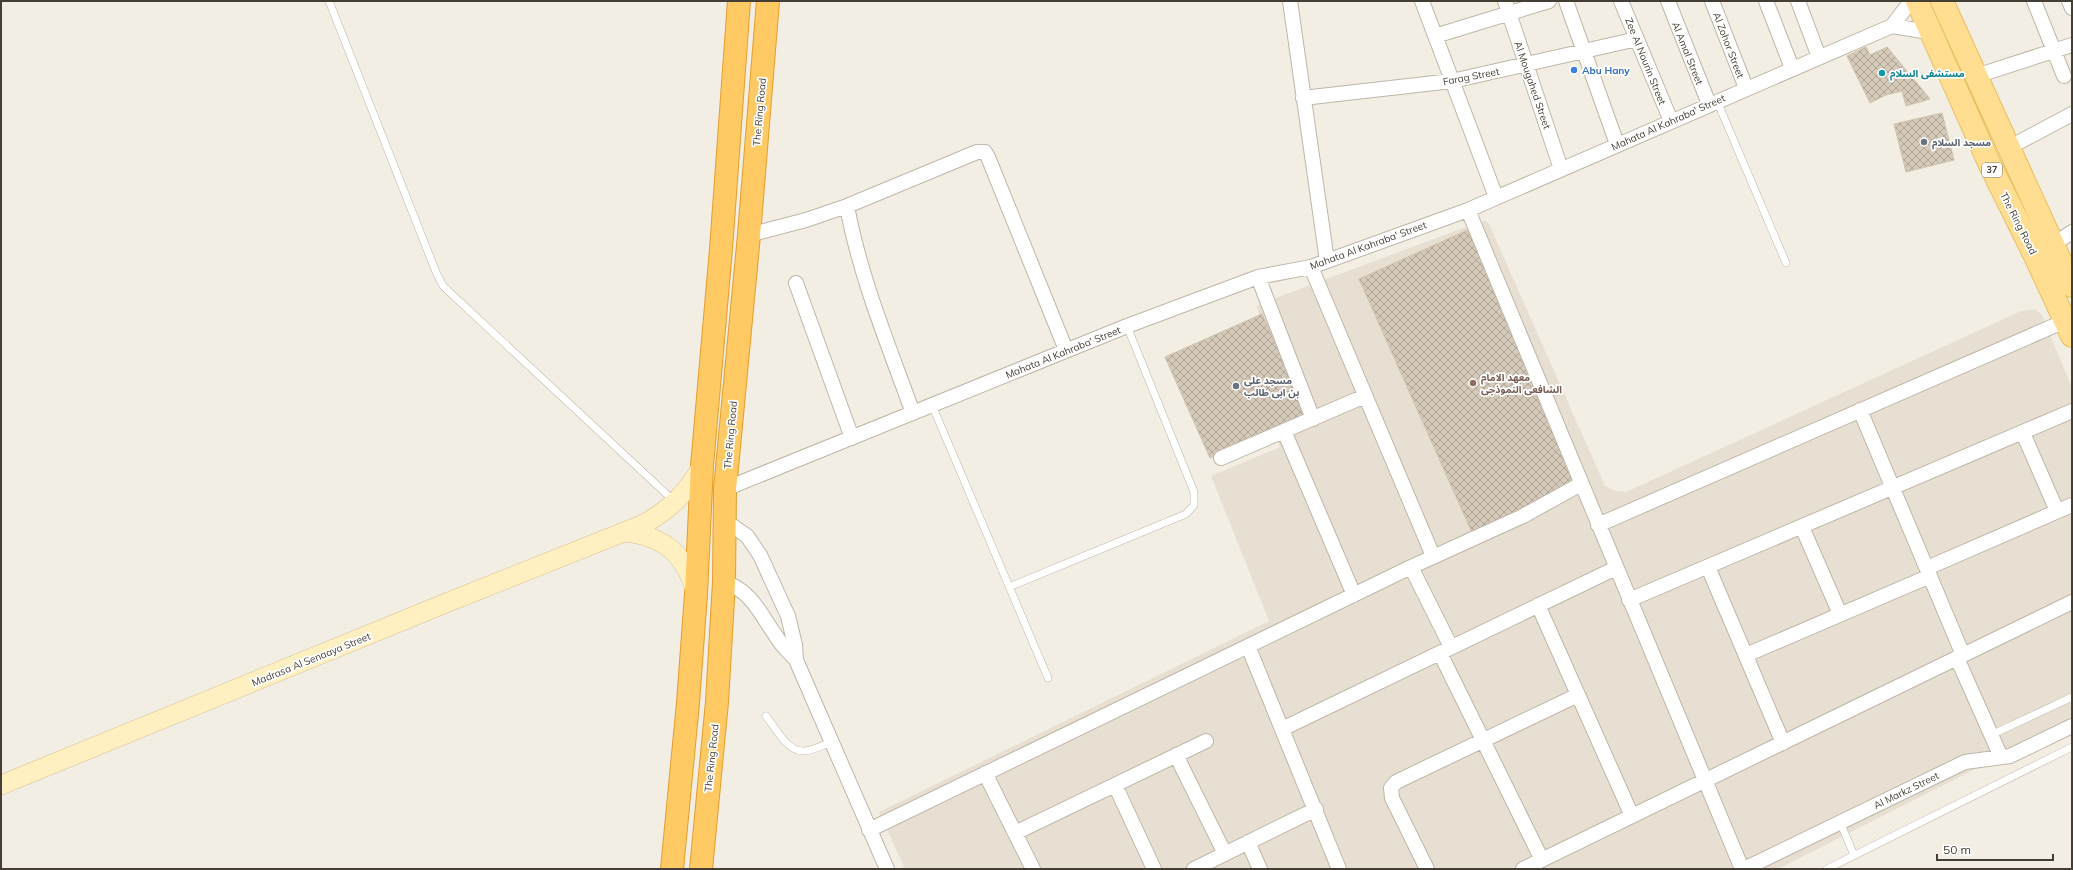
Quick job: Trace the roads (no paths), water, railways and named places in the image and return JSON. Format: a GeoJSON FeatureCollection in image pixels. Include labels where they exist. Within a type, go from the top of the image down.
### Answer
{"type":"FeatureCollection","features":[{"type":"Feature","properties":{"kind":"highway"},"geometry":{"type":"LineString","coordinates":[[672,869],[696,594],[702,466],[721,249],[739,1]]}},
{"type":"Feature","properties":{"kind":"highway","name":"The Ring Road"},"geometry":{"type":"LineString","coordinates":[[700,869],[717,702],[724,582],[725,489],[749,235],[768,1]]}},
{"type":"Feature","properties":{"kind":"highway"},"geometry":{"type":"LineString","coordinates":[[734,56],[764,59]]}},
{"type":"Feature","properties":{"kind":"main road","name":"The Ring Road"},"geometry":{"type":"LineString","coordinates":[[1917,1],[1929,32],[1989,163],[2035,256],[2068,329]]}},
{"type":"Feature","properties":{"kind":"main road","name":"The Ring Road"},"geometry":{"type":"LineString","coordinates":[[1942,1],[2072,286]]}},
{"type":"Feature","properties":{"kind":"street"},"geometry":{"type":"LineString","coordinates":[[1290,1],[1327,261]]}},
{"type":"Feature","properties":{"kind":"street"},"geometry":{"type":"LineString","coordinates":[[1422,1],[1496,197]]}},
{"type":"Feature","properties":{"kind":"street"},"geometry":{"type":"LineString","coordinates":[[1435,36],[1507,7],[1549,1]]}},
{"type":"Feature","properties":{"kind":"street"},"geometry":{"type":"LineString","coordinates":[[1566,1],[1617,144]]}},
{"type":"Feature","properties":{"kind":"street","name":"Zee Al Nourin Street"},"geometry":{"type":"LineString","coordinates":[[1621,1],[1671,121]]}},
{"type":"Feature","properties":{"kind":"street","name":"Al Amal Street"},"geometry":{"type":"LineString","coordinates":[[1668,1],[1713,103]]}},
{"type":"Feature","properties":{"kind":"street","name":"Al Zohor Street"},"geometry":{"type":"LineString","coordinates":[[1712,1],[1746,88]]}},
{"type":"Feature","properties":{"kind":"street"},"geometry":{"type":"LineString","coordinates":[[1766,1],[1792,68]]}},
{"type":"Feature","properties":{"kind":"street"},"geometry":{"type":"LineString","coordinates":[[1798,1],[1819,57]]}},
{"type":"Feature","properties":{"kind":"street","name":"Mahata Al Kahraba' Street"},"geometry":{"type":"LineString","coordinates":[[725,489],[1127,326],[1258,277],[1311,267],[1468,210],[1792,68],[1892,26],[1911,1]]}},
{"type":"Feature","properties":{"kind":"street"},"geometry":{"type":"LineString","coordinates":[[2034,1],[2064,76]]}},
{"type":"Feature","properties":{"kind":"street"},"geometry":{"type":"LineString","coordinates":[[2069,1],[2072,8]]}},
{"type":"Feature","properties":{"kind":"street","name":"Al Mougahed Street"},"geometry":{"type":"LineString","coordinates":[[1507,7],[1561,169]]}},
{"type":"Feature","properties":{"kind":"street"},"geometry":{"type":"LineString","coordinates":[[1892,26],[1929,32]]}},
{"type":"Feature","properties":{"kind":"street","name":"Farag Street"},"geometry":{"type":"LineString","coordinates":[[1303,98],[1452,81],[1637,40]]}},
{"type":"Feature","properties":{"kind":"street"},"geometry":{"type":"LineString","coordinates":[[1976,76],[2072,45]]}},
{"type":"Feature","properties":{"kind":"street"},"geometry":{"type":"LineString","coordinates":[[2008,148],[2072,114]]}},
{"type":"Feature","properties":{"kind":"street"},"geometry":{"type":"LineString","coordinates":[[749,235],[806,220],[847,206],[977,152],[984,152],[988,157],[1066,350]]}},
{"type":"Feature","properties":{"kind":"street"},"geometry":{"type":"LineString","coordinates":[[847,206],[863,275],[913,413]]}},
{"type":"Feature","properties":{"kind":"street"},"geometry":{"type":"LineString","coordinates":[[1468,210],[1704,781],[1743,869]]}},
{"type":"Feature","properties":{"kind":"street"},"geometry":{"type":"LineString","coordinates":[[2052,245],[2072,232]]}},
{"type":"Feature","properties":{"kind":"street"},"geometry":{"type":"LineString","coordinates":[[1311,267],[1433,556]]}},
{"type":"Feature","properties":{"kind":"street"},"geometry":{"type":"LineString","coordinates":[[1258,277],[1313,419]]}},
{"type":"Feature","properties":{"kind":"street"},"geometry":{"type":"LineString","coordinates":[[796,283],[852,438]]}},
{"type":"Feature","properties":{"kind":"street"},"geometry":{"type":"LineString","coordinates":[[1598,525],[1860,410],[2068,329]]}},
{"type":"Feature","properties":{"kind":"street"},"geometry":{"type":"LineString","coordinates":[[1221,458],[1365,396]]}},
{"type":"Feature","properties":{"kind":"street"},"geometry":{"type":"LineString","coordinates":[[1860,410],[1928,572],[1960,657],[2001,757]]}},
{"type":"Feature","properties":{"kind":"street"},"geometry":{"type":"LineString","coordinates":[[1629,600],[2072,411]]}},
{"type":"Feature","properties":{"kind":"street"},"geometry":{"type":"LineString","coordinates":[[1284,431],[1354,595]]}},
{"type":"Feature","properties":{"kind":"street"},"geometry":{"type":"LineString","coordinates":[[2023,433],[2057,511]]}},
{"type":"Feature","properties":{"kind":"street","name":"Madrasa Al Senaaya Street"},"geometry":{"type":"LineString","coordinates":[[1,785],[621,532],[644,524],[660,515],[676,502],[689,488],[702,466]]}},
{"type":"Feature","properties":{"kind":"street"},"geometry":{"type":"LineString","coordinates":[[869,830],[1433,556],[1523,516],[1581,484]]}},
{"type":"Feature","properties":{"kind":"street"},"geometry":{"type":"LineString","coordinates":[[1746,655],[1840,614],[2072,505]]}},
{"type":"Feature","properties":{"kind":"street"},"geometry":{"type":"LineString","coordinates":[[724,520],[747,536],[760,555],[788,616],[795,645],[796,660]]}},
{"type":"Feature","properties":{"kind":"street"},"geometry":{"type":"LineString","coordinates":[[1802,527],[1840,614]]}},
{"type":"Feature","properties":{"kind":"street","name":"Madrasa Al Senaaya Street"},"geometry":{"type":"LineString","coordinates":[[621,532],[642,534],[662,542],[679,555],[690,573],[696,594]]}},
{"type":"Feature","properties":{"kind":"street"},"geometry":{"type":"LineString","coordinates":[[1411,567],[1484,741],[1542,860]]}},
{"type":"Feature","properties":{"kind":"street"},"geometry":{"type":"LineString","coordinates":[[1708,567],[1783,743]]}},
{"type":"Feature","properties":{"kind":"street"},"geometry":{"type":"LineString","coordinates":[[1282,729],[1616,568]]}},
{"type":"Feature","properties":{"kind":"street"},"geometry":{"type":"LineString","coordinates":[[724,582],[732,584],[754,602],[776,638],[796,660],[887,869]]}},
{"type":"Feature","properties":{"kind":"street"},"geometry":{"type":"LineString","coordinates":[[1523,869],[2072,602]]}},
{"type":"Feature","properties":{"kind":"street"},"geometry":{"type":"LineString","coordinates":[[1538,605],[1632,816]]}},
{"type":"Feature","properties":{"kind":"street"},"geometry":{"type":"LineString","coordinates":[[1248,646],[1316,809],[1339,869]]}},
{"type":"Feature","properties":{"kind":"street"},"geometry":{"type":"LineString","coordinates":[[1427,869],[1392,798],[1391,788],[1396,782],[1578,695]]}},
{"type":"Feature","properties":{"kind":"street","name":"Al Markz Street"},"geometry":{"type":"LineString","coordinates":[[1743,869],[1965,762],[2001,757],[2019,752],[2072,726]]}},
{"type":"Feature","properties":{"kind":"street"},"geometry":{"type":"LineString","coordinates":[[1015,832],[1206,741]]}},
{"type":"Feature","properties":{"kind":"street"},"geometry":{"type":"LineString","coordinates":[[1176,755],[1225,854]]}},
{"type":"Feature","properties":{"kind":"street"},"geometry":{"type":"LineString","coordinates":[[985,773],[1034,869]]}},
{"type":"Feature","properties":{"kind":"street"},"geometry":{"type":"LineString","coordinates":[[1115,785],[1154,869]]}},
{"type":"Feature","properties":{"kind":"street"},"geometry":{"type":"LineString","coordinates":[[1194,869],[1316,809]]}},
{"type":"Feature","properties":{"kind":"street"},"geometry":{"type":"LineString","coordinates":[[1248,842],[1260,869]]}},
{"type":"Feature","properties":{"kind":"lane"},"geometry":{"type":"LineString","coordinates":[[329,1],[436,272],[443,286],[676,502]]}},
{"type":"Feature","properties":{"kind":"lane"},"geometry":{"type":"LineString","coordinates":[[1713,103],[1786,263]]}},
{"type":"Feature","properties":{"kind":"lane"},"geometry":{"type":"LineString","coordinates":[[1009,587],[1186,514],[1194,505],[1194,492],[1127,326]]}},
{"type":"Feature","properties":{"kind":"lane"},"geometry":{"type":"LineString","coordinates":[[932,405],[1048,678]]}},
{"type":"Feature","properties":{"kind":"lane"},"geometry":{"type":"LineString","coordinates":[[1992,735],[2072,697]]}},
{"type":"Feature","properties":{"kind":"lane"},"geometry":{"type":"LineString","coordinates":[[766,716],[788,744],[797,750],[808,751],[831,742]]}},
{"type":"Feature","properties":{"kind":"lane"},"geometry":{"type":"LineString","coordinates":[[1826,869],[2072,747]]}},
{"type":"Feature","properties":{"kind":"lane"},"geometry":{"type":"LineString","coordinates":[[1840,822],[1854,855]]}},
{"type":"Feature","properties":{"kind":"place","name":"Abu Hany"},"geometry":{"type":"Point","coordinates":[1574,70]}},
{"type":"Feature","properties":{"kind":"place","name":"مستشفى السلام"},"geometry":{"type":"Point","coordinates":[1882,73]}},
{"type":"Feature","properties":{"kind":"place","name":"مسجد السلام"},"geometry":{"type":"Point","coordinates":[1924,142]}},
{"type":"Feature","properties":{"kind":"place","name":"معهد الامام الشافعى النموذجى"},"geometry":{"type":"Point","coordinates":[1473,383]}},
{"type":"Feature","properties":{"kind":"place","name":"مسجد على بن ابى طالب"},"geometry":{"type":"Point","coordinates":[1236,386]}}]}
